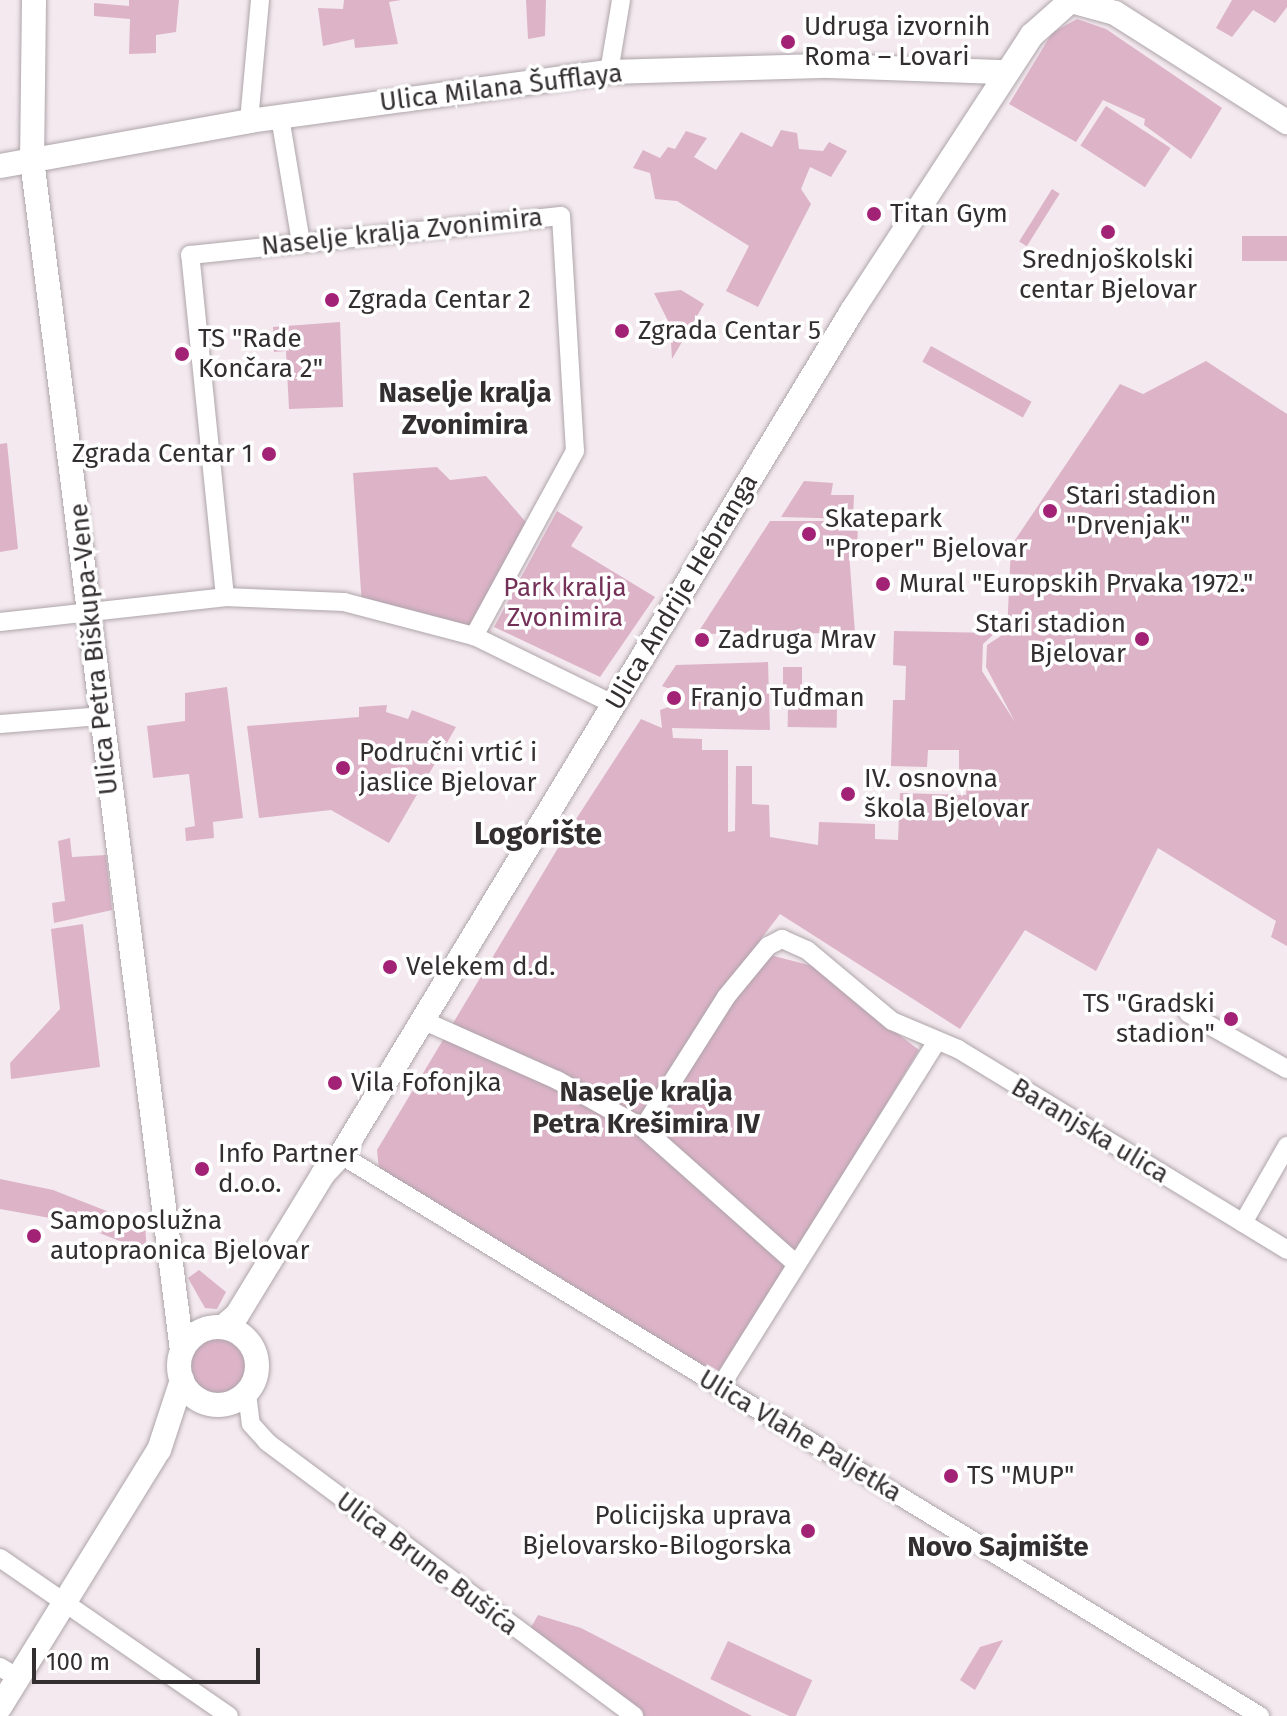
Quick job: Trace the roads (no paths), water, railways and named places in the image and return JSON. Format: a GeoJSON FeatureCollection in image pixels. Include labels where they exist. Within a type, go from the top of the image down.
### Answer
{"type":"FeatureCollection","features":[{"type":"Feature","properties":{"kind":"main road","name":"Ulica Petra Biškupa-Vene"},"geometry":{"type":"LineString","coordinates":[[34,0],[32,160],[101,716],[179,1297],[182,1351]]}},
{"type":"Feature","properties":{"kind":"main road"},"geometry":{"type":"LineString","coordinates":[[1067,1],[1110,7],[1287,122]]}},
{"type":"Feature","properties":{"kind":"main road","name":"Ulica Andrije Hebranga"},"geometry":{"type":"LineString","coordinates":[[217,1327],[237,1315],[323,1174],[341,1155],[613,704],[1006,72],[1032,35],[1067,1]]}},
{"type":"Feature","properties":{"kind":"main road","name":"Ulica Milana Šufflaya"},"geometry":{"type":"LineString","coordinates":[[0,166],[249,121],[609,72],[830,66],[1006,72]]}},
{"type":"Feature","properties":{"kind":"main road","name":"Ulica Andrije Hebranga"},"geometry":{"type":"LineString","coordinates":[[251,1344],[251,1323],[336,1177],[341,1155]]}},
{"type":"Feature","properties":{"kind":"main road"},"geometry":{"type":"LineString","coordinates":[[0,1707],[9,1673],[67,1601],[159,1450],[196,1410],[247,1393],[258,1369],[251,1344],[192,1316],[179,1297]]}},
{"type":"Feature","properties":{"kind":"main road"},"geometry":{"type":"LineString","coordinates":[[159,1450],[182,1380],[182,1351],[217,1327]]}},
{"type":"Feature","properties":{"kind":"main road"},"geometry":{"type":"LineString","coordinates":[[182,1380],[212,1404]]}},
{"type":"Feature","properties":{"kind":"street"},"geometry":{"type":"LineString","coordinates":[[249,121],[260,0]]}},
{"type":"Feature","properties":{"kind":"street"},"geometry":{"type":"LineString","coordinates":[[609,72],[621,0]]}},
{"type":"Feature","properties":{"kind":"street"},"geometry":{"type":"LineString","coordinates":[[280,117],[301,242]]}},
{"type":"Feature","properties":{"kind":"street","name":"Naselje kralja Zvonimira"},"geometry":{"type":"LineString","coordinates":[[225,597],[190,255],[561,216],[575,451],[474,636]]}},
{"type":"Feature","properties":{"kind":"street"},"geometry":{"type":"LineString","coordinates":[[0,622],[225,597],[344,602],[474,636],[613,704]]}},
{"type":"Feature","properties":{"kind":"street"},"geometry":{"type":"LineString","coordinates":[[0,724],[101,716]]}},
{"type":"Feature","properties":{"kind":"street"},"geometry":{"type":"LineString","coordinates":[[643,1128],[726,997],[768,946],[782,939],[807,950],[892,1021],[936,1043],[720,1387]]}},
{"type":"Feature","properties":{"kind":"street"},"geometry":{"type":"LineString","coordinates":[[1188,1013],[1287,1069]]}},
{"type":"Feature","properties":{"kind":"street"},"geometry":{"type":"LineString","coordinates":[[422,1020],[557,1080],[643,1128],[796,1264]]}},
{"type":"Feature","properties":{"kind":"street","name":"Baranjska ulica"},"geometry":{"type":"LineString","coordinates":[[936,1043],[958,1049],[1287,1250]]}},
{"type":"Feature","properties":{"kind":"street"},"geometry":{"type":"LineString","coordinates":[[1243,1223],[1287,1146]]}},
{"type":"Feature","properties":{"kind":"street","name":"Ulica Vlahe Paljetka"},"geometry":{"type":"LineString","coordinates":[[341,1155],[1260,1716]]}},
{"type":"Feature","properties":{"kind":"street","name":"Ulica Brune Bušića"},"geometry":{"type":"LineString","coordinates":[[247,1393],[251,1424],[267,1442],[634,1716]]}},
{"type":"Feature","properties":{"kind":"street"},"geometry":{"type":"LineString","coordinates":[[0,1558],[67,1601],[229,1716]]}},
{"type":"Feature","properties":{"kind":"place","name":"Udruga izvornih Roma – Lovari"},"geometry":{"type":"Point","coordinates":[788,42]}},
{"type":"Feature","properties":{"kind":"place","name":"Titan Gym"},"geometry":{"type":"Point","coordinates":[874,214]}},
{"type":"Feature","properties":{"kind":"place","name":"Srednjoškolski centar Bjelovar"},"geometry":{"type":"Point","coordinates":[1108,232]}},
{"type":"Feature","properties":{"kind":"place","name":"Zgrada Centar 2"},"geometry":{"type":"Point","coordinates":[332,300]}},
{"type":"Feature","properties":{"kind":"place","name":"Zgrada Centar 5"},"geometry":{"type":"Point","coordinates":[622,331]}},
{"type":"Feature","properties":{"kind":"place","name":"TS \"Rade Končara 2\""},"geometry":{"type":"Point","coordinates":[182,354]}},
{"type":"Feature","properties":{"kind":"place","name":"Zgrada Centar 1"},"geometry":{"type":"Point","coordinates":[269,454]}},
{"type":"Feature","properties":{"kind":"place","name":"Stari stadion \"Drvenjak\""},"geometry":{"type":"Point","coordinates":[1050,511]}},
{"type":"Feature","properties":{"kind":"place","name":"Skatepark \"Proper\" Bjelovar"},"geometry":{"type":"Point","coordinates":[809,534]}},
{"type":"Feature","properties":{"kind":"place","name":"Mural \"Europskih Prvaka 1972.\""},"geometry":{"type":"Point","coordinates":[883,584]}},
{"type":"Feature","properties":{"kind":"place","name":"Stari stadion Bjelovar"},"geometry":{"type":"Point","coordinates":[1142,639]}},
{"type":"Feature","properties":{"kind":"place","name":"Zadruga Mrav"},"geometry":{"type":"Point","coordinates":[702,640]}},
{"type":"Feature","properties":{"kind":"place","name":"Franjo Tuđman"},"geometry":{"type":"Point","coordinates":[674,698]}},
{"type":"Feature","properties":{"kind":"place","name":"Područni vrtić i jaslice Bjelovar"},"geometry":{"type":"Point","coordinates":[343,768]}},
{"type":"Feature","properties":{"kind":"place","name":"IV. osnovna škola Bjelovar"},"geometry":{"type":"Point","coordinates":[848,794]}},
{"type":"Feature","properties":{"kind":"place","name":"Velekem d.d."},"geometry":{"type":"Point","coordinates":[390,967]}},
{"type":"Feature","properties":{"kind":"place","name":"TS \"Gradski stadion\""},"geometry":{"type":"Point","coordinates":[1231,1019]}},
{"type":"Feature","properties":{"kind":"place","name":"Vila Fofonjka"},"geometry":{"type":"Point","coordinates":[335,1083]}},
{"type":"Feature","properties":{"kind":"place","name":"Info Partner d.o.o."},"geometry":{"type":"Point","coordinates":[202,1169]}},
{"type":"Feature","properties":{"kind":"place","name":"Samoposlužna autopraonica Bjelovar"},"geometry":{"type":"Point","coordinates":[34,1236]}},
{"type":"Feature","properties":{"kind":"place","name":"TS \"MUP\""},"geometry":{"type":"Point","coordinates":[951,1476]}},
{"type":"Feature","properties":{"kind":"place","name":"Policijska uprava Bjelovarsko-Bilogorska"},"geometry":{"type":"Point","coordinates":[808,1531]}},
{"type":"Feature","properties":{"kind":"district","name":"Naselje kralja Zvonimira"},"geometry":{"type":"Point","coordinates":[465,409]}},
{"type":"Feature","properties":{"kind":"district","name":"Logorište"},"geometry":{"type":"Point","coordinates":[538,834]}},
{"type":"Feature","properties":{"kind":"district","name":"Naselje kralja Petra Krešimira IV"},"geometry":{"type":"Point","coordinates":[646,1108]}},
{"type":"Feature","properties":{"kind":"district","name":"Novo Sajmište"},"geometry":{"type":"Point","coordinates":[998,1547]}},
{"type":"Feature","properties":{"kind":"park label","name":"Park kralja Zvonimira"},"geometry":{"type":"Point","coordinates":[565,603]}}]}
